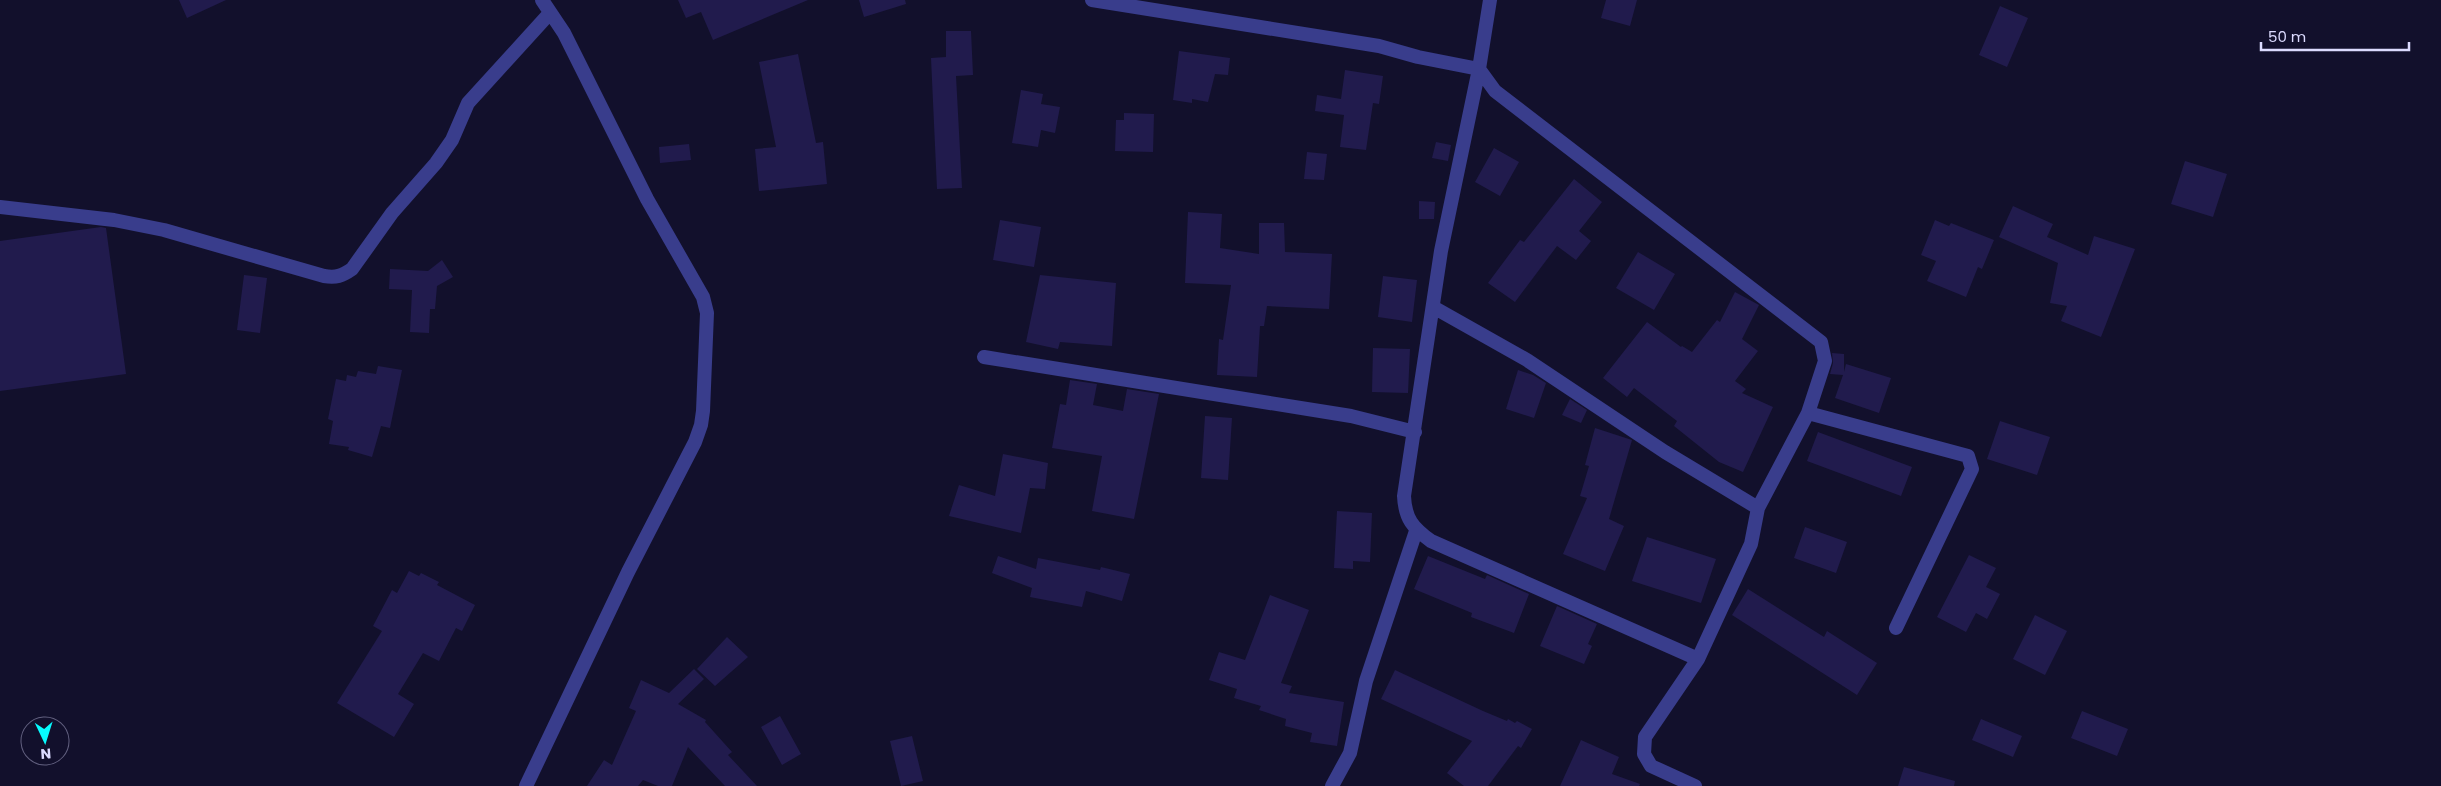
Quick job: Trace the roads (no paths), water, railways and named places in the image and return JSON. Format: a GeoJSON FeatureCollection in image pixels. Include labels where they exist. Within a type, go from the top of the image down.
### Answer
{"type":"FeatureCollection","features":[{"type":"Feature","properties":{"kind":"street"},"geometry":{"type":"LineString","coordinates":[[526,786],[702,425],[707,313],[703,297],[647,199],[564,33],[549,14],[542,0]]}},
{"type":"Feature","properties":{"kind":"street"},"geometry":{"type":"LineString","coordinates":[[1092,0],[1379,46],[1418,57],[1479,69],[1495,91],[1821,342],[1825,361],[1808,413],[1758,508],[1751,544],[1698,659],[1645,737],[1644,754],[1652,766],[1695,786]]}},
{"type":"Feature","properties":{"kind":"street"},"geometry":{"type":"LineString","coordinates":[[1490,0],[1479,69],[1441,251],[1404,496],[1405,510],[1409,523],[1416,531],[1431,541],[1698,659]]}},
{"type":"Feature","properties":{"kind":"street"},"geometry":{"type":"LineString","coordinates":[[0,207],[114,220],[164,230],[324,276],[334,278],[343,275],[352,269],[392,213],[447,148],[468,103],[549,14]]}},
{"type":"Feature","properties":{"kind":"street"},"geometry":{"type":"LineString","coordinates":[[1433,307],[1526,360],[1665,452],[1758,508]]}},
{"type":"Feature","properties":{"kind":"street"},"geometry":{"type":"LineString","coordinates":[[984,358],[1352,416],[1415,432]]}},
{"type":"Feature","properties":{"kind":"street"},"geometry":{"type":"LineString","coordinates":[[1808,413],[1968,456],[1972,469],[1896,628]]}},
{"type":"Feature","properties":{"kind":"street"},"geometry":{"type":"LineString","coordinates":[[1332,786],[1350,753],[1366,681],[1416,531]]}}]}
